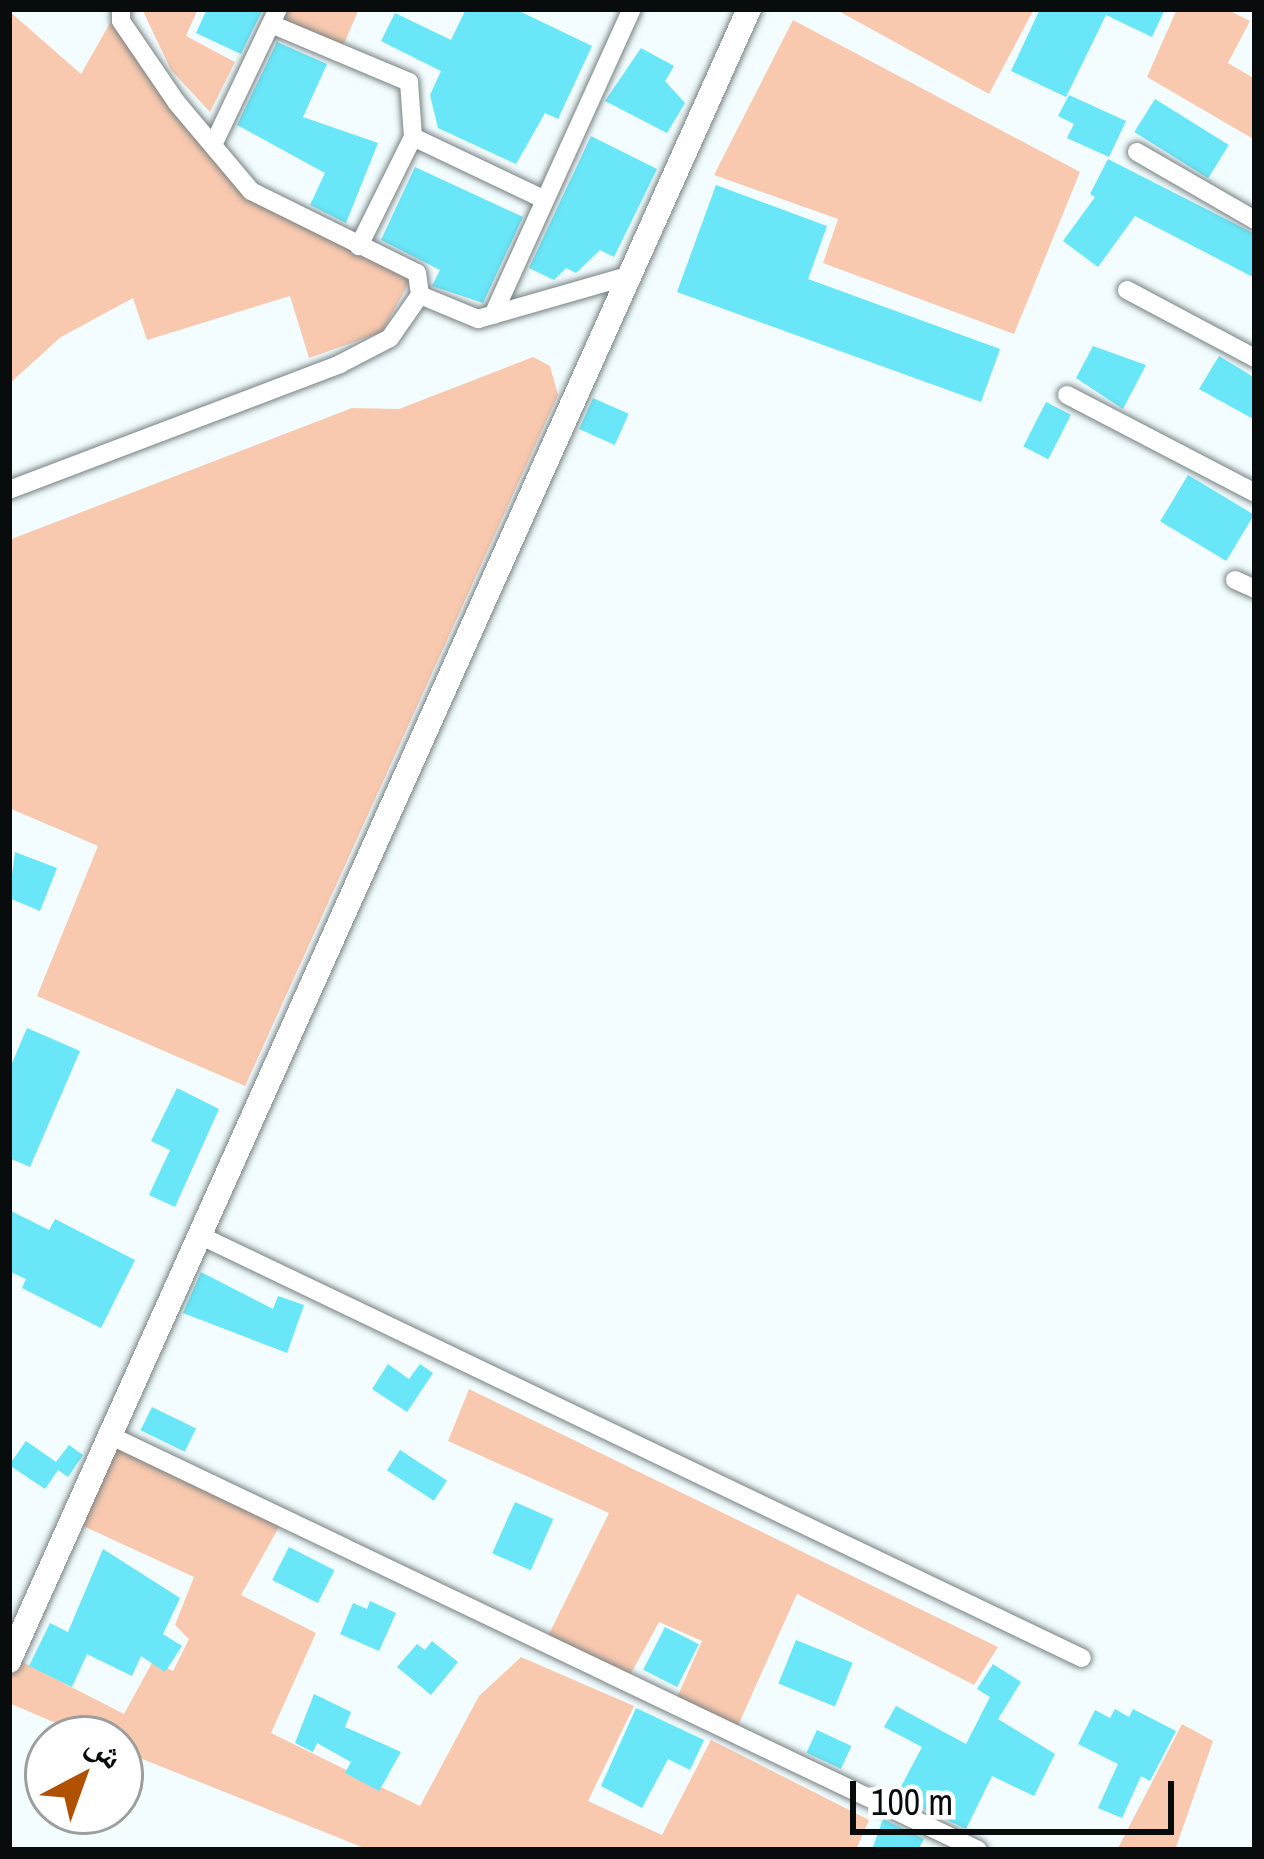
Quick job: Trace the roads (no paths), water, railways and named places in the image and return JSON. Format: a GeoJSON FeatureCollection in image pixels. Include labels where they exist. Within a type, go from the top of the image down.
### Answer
{"type":"FeatureCollection","features":[{"type":"Feature","properties":{"kind":"street"},"geometry":{"type":"LineString","coordinates":[[9,490],[340,364],[390,338],[420,295],[417,273],[267,204],[213,145],[144,56],[121,9]]}},
{"type":"Feature","properties":{"kind":"street"},"geometry":{"type":"LineString","coordinates":[[494,315],[632,9]]}},
{"type":"Feature","properties":{"kind":"street"},"geometry":{"type":"LineString","coordinates":[[10,1657],[749,9]]}},
{"type":"Feature","properties":{"kind":"street"},"geometry":{"type":"LineString","coordinates":[[213,145],[275,16],[409,82],[413,137],[359,246]]}},
{"type":"Feature","properties":{"kind":"street"},"geometry":{"type":"LineString","coordinates":[[413,137],[545,200]]}},
{"type":"Feature","properties":{"kind":"street"},"geometry":{"type":"LineString","coordinates":[[1138,152],[1255,220]]}},
{"type":"Feature","properties":{"kind":"street"},"geometry":{"type":"LineString","coordinates":[[420,295],[478,320],[628,276]]}},
{"type":"Feature","properties":{"kind":"street"},"geometry":{"type":"LineString","coordinates":[[1127,290],[1255,358]]}},
{"type":"Feature","properties":{"kind":"street"},"geometry":{"type":"LineString","coordinates":[[1067,395],[1255,493]]}},
{"type":"Feature","properties":{"kind":"street"},"geometry":{"type":"LineString","coordinates":[[1235,580],[1255,590]]}},
{"type":"Feature","properties":{"kind":"street"},"geometry":{"type":"LineString","coordinates":[[197,1234],[1082,1658]]}},
{"type":"Feature","properties":{"kind":"street"},"geometry":{"type":"LineString","coordinates":[[107,1435],[977,1850]]}}]}
